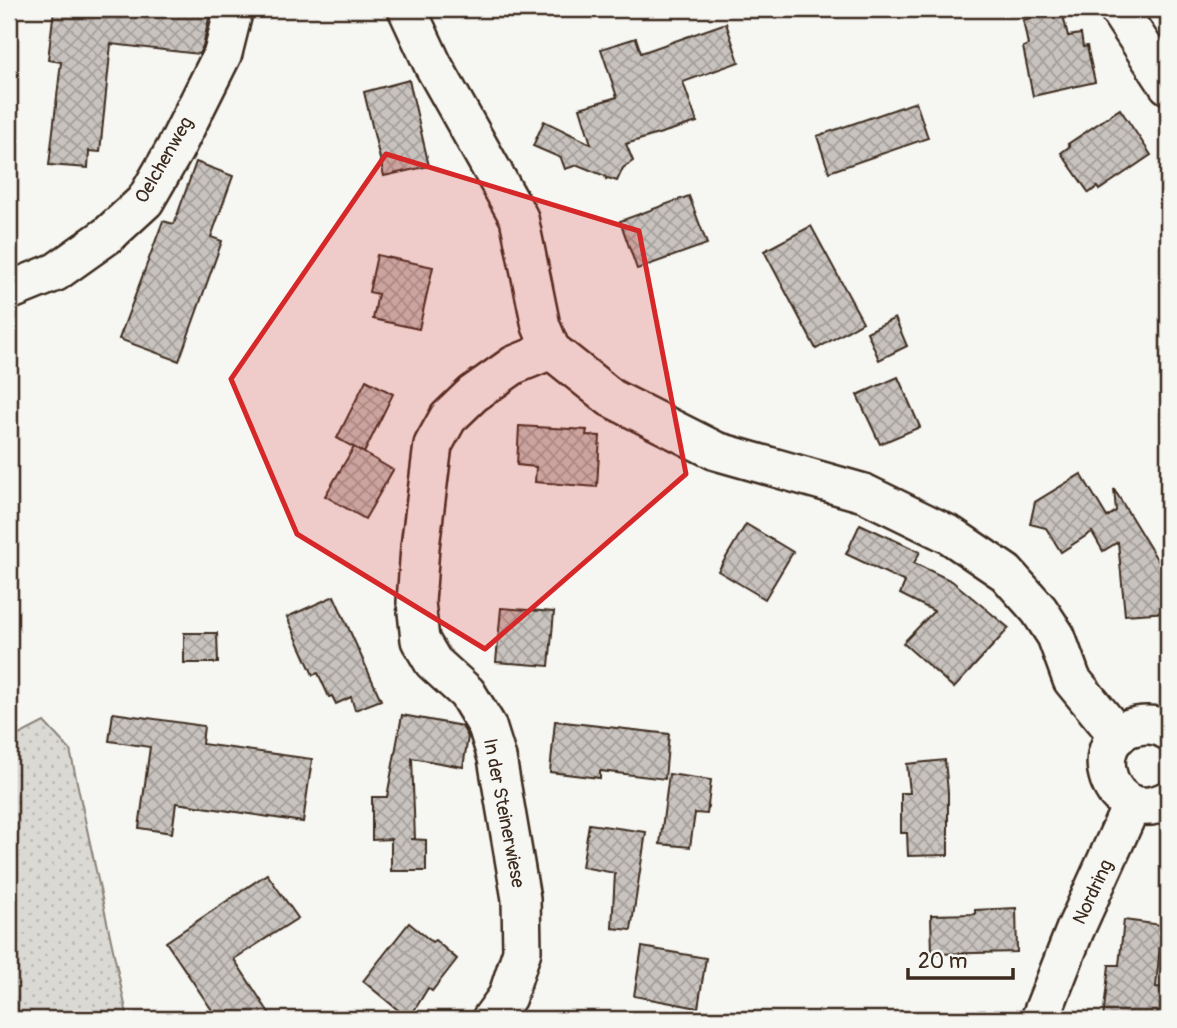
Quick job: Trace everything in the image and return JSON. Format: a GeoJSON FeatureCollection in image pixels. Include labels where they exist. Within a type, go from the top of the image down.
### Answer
{"type":"FeatureCollection","features":[{"type":"Feature","properties":{"kind":"street","name":"Oelchenweg"},"geometry":{"type":"LineString","coordinates":[[9,291],[56,272],[108,235],[145,201],[175,149],[223,52],[234,9]]}},
{"type":"Feature","properties":{"kind":"street"},"geometry":{"type":"LineString","coordinates":[[407,9],[433,65],[519,218],[541,326],[551,350],[611,398],[716,451],[864,493],[950,535],[1006,573],[1039,610],[1056,636],[1072,680],[1118,736]]}},
{"type":"Feature","properties":{"kind":"street"},"geometry":{"type":"LineString","coordinates":[[1118,9],[1168,85]]}},
{"type":"Feature","properties":{"kind":"street","name":"In der Steinerwiese"},"geometry":{"type":"LineString","coordinates":[[491,1019],[508,997],[523,951],[521,899],[497,758],[487,726],[467,693],[433,662],[420,640],[416,602],[420,547],[433,444],[448,418],[473,394],[514,365],[551,350]]}},
{"type":"Feature","properties":{"kind":"street"},"geometry":{"type":"LineString","coordinates":[[1168,731],[1147,724],[1132,727],[1118,736],[1107,753],[1106,774],[1115,792],[1132,804],[1146,807],[1168,800]]}},
{"type":"Feature","properties":{"kind":"street","name":"Nordring"},"geometry":{"type":"LineString","coordinates":[[1041,1019],[1075,930],[1132,804]]}},
{"type":"Feature","properties":{"kind":"highlighted area"},"geometry":{"type":"Polygon","coordinates":[[[386,154],[639,231],[686,474],[485,649],[297,534],[231,379],[386,154]]]}},
{"type":"Feature","properties":{"kind":"shaded area"},"geometry":{"type":"Polygon","coordinates":[[[44,722],[70,750],[128,1019],[9,1019],[9,740],[44,722]]]}},
{"type":"Feature","properties":{"kind":"building"},"geometry":{"type":"Polygon","coordinates":[[[54,9],[211,9],[199,54],[111,44],[100,152],[89,151],[88,168],[49,165],[61,62],[48,60],[54,9]]]}},
{"type":"Feature","properties":{"kind":"building"},"geometry":{"type":"Polygon","coordinates":[[[1062,11],[1068,36],[1081,34],[1083,47],[1087,46],[1095,82],[1033,96],[1023,47],[1028,45],[1023,20],[1062,11]]]}},
{"type":"Feature","properties":{"kind":"building"},"geometry":{"type":"Polygon","coordinates":[[[726,23],[739,62],[683,82],[697,122],[626,144],[633,161],[623,168],[617,181],[606,179],[605,176],[578,165],[565,169],[561,158],[533,146],[544,121],[591,144],[580,108],[617,97],[601,49],[636,38],[641,53],[726,23]]]}},
{"type":"Feature","properties":{"kind":"building"},"geometry":{"type":"Polygon","coordinates":[[[409,80],[429,166],[384,176],[364,92],[409,80]]]}},
{"type":"Feature","properties":{"kind":"building"},"geometry":{"type":"Polygon","coordinates":[[[916,102],[928,138],[829,172],[817,136],[916,102]]]}},
{"type":"Feature","properties":{"kind":"building"},"geometry":{"type":"Polygon","coordinates":[[[1120,109],[1151,155],[1099,190],[1097,187],[1089,193],[1061,153],[1070,146],[1068,144],[1120,109]]]}},
{"type":"Feature","properties":{"kind":"building"},"geometry":{"type":"Polygon","coordinates":[[[196,162],[233,176],[211,237],[222,241],[179,361],[119,339],[163,221],[174,224],[196,162]]]}},
{"type":"Feature","properties":{"kind":"building"},"geometry":{"type":"Polygon","coordinates":[[[689,196],[707,244],[637,269],[620,221],[689,196]]]}},
{"type":"Feature","properties":{"kind":"building"},"geometry":{"type":"Polygon","coordinates":[[[811,226],[863,322],[816,349],[764,251],[811,226]]]}},
{"type":"Feature","properties":{"kind":"building"},"geometry":{"type":"Polygon","coordinates":[[[377,255],[433,267],[419,329],[373,319],[378,294],[369,292],[377,255]]]}},
{"type":"Feature","properties":{"kind":"building"},"geometry":{"type":"Polygon","coordinates":[[[895,318],[907,346],[879,360],[867,332],[895,318]]]}},
{"type":"Feature","properties":{"kind":"building"},"geometry":{"type":"Polygon","coordinates":[[[898,377],[920,427],[880,444],[857,395],[898,377]]]}},
{"type":"Feature","properties":{"kind":"building"},"geometry":{"type":"Polygon","coordinates":[[[366,380],[393,394],[364,453],[337,438],[366,380]]]}},
{"type":"Feature","properties":{"kind":"building"},"geometry":{"type":"Polygon","coordinates":[[[519,426],[587,430],[586,435],[600,436],[597,487],[535,482],[536,467],[517,465],[519,426]]]}},
{"type":"Feature","properties":{"kind":"building"},"geometry":{"type":"Polygon","coordinates":[[[354,447],[393,470],[365,519],[325,496],[354,447]]]}},
{"type":"Feature","properties":{"kind":"building"},"geometry":{"type":"Polygon","coordinates":[[[1081,474],[1107,517],[1116,511],[1114,489],[1166,574],[1168,612],[1125,615],[1118,542],[1103,551],[1092,532],[1061,552],[1046,528],[1030,524],[1035,502],[1081,474]]]}},
{"type":"Feature","properties":{"kind":"building"},"geometry":{"type":"Polygon","coordinates":[[[746,524],[793,552],[765,599],[718,571],[746,524]]]}},
{"type":"Feature","properties":{"kind":"building"},"geometry":{"type":"Polygon","coordinates":[[[860,524],[920,552],[914,563],[952,581],[1009,628],[954,688],[903,643],[934,611],[900,594],[905,582],[846,554],[860,524]]]}},
{"type":"Feature","properties":{"kind":"building"},"geometry":{"type":"Polygon","coordinates":[[[334,596],[381,700],[355,710],[351,697],[336,704],[332,696],[329,697],[318,673],[313,675],[287,617],[334,596]]]}},
{"type":"Feature","properties":{"kind":"building"},"geometry":{"type":"Polygon","coordinates":[[[501,608],[554,612],[549,666],[496,662],[501,608]]]}},
{"type":"Feature","properties":{"kind":"building"},"geometry":{"type":"Polygon","coordinates":[[[184,633],[217,633],[218,663],[184,663],[184,633]]]}},
{"type":"Feature","properties":{"kind":"building"},"geometry":{"type":"Polygon","coordinates":[[[113,713],[204,726],[202,744],[312,759],[303,822],[176,803],[172,833],[139,828],[150,747],[109,741],[113,713]]]}},
{"type":"Feature","properties":{"kind":"building"},"geometry":{"type":"Polygon","coordinates":[[[402,715],[462,726],[468,737],[463,767],[412,758],[415,839],[410,839],[426,840],[426,871],[391,871],[391,839],[372,840],[372,797],[387,797],[402,715]]]}},
{"type":"Feature","properties":{"kind":"building"},"geometry":{"type":"Polygon","coordinates":[[[555,721],[669,734],[665,779],[600,771],[600,778],[550,772],[555,721]]]}},
{"type":"Feature","properties":{"kind":"building"},"geometry":{"type":"Polygon","coordinates":[[[945,760],[948,855],[908,856],[907,833],[901,833],[901,793],[910,793],[907,764],[945,760]]]}},
{"type":"Feature","properties":{"kind":"building"},"geometry":{"type":"Polygon","coordinates":[[[669,774],[711,780],[707,814],[695,813],[690,847],[660,844],[669,774]]]}},
{"type":"Feature","properties":{"kind":"building"},"geometry":{"type":"Polygon","coordinates":[[[589,824],[646,832],[631,930],[612,928],[615,873],[582,867],[589,824]]]}},
{"type":"Feature","properties":{"kind":"building"},"geometry":{"type":"Polygon","coordinates":[[[267,874],[298,918],[234,959],[273,1019],[218,1019],[166,942],[267,874]]]}},
{"type":"Feature","properties":{"kind":"building"},"geometry":{"type":"Polygon","coordinates":[[[1016,908],[1017,952],[932,954],[931,915],[975,914],[975,910],[1016,908]]]}},
{"type":"Feature","properties":{"kind":"building"},"geometry":{"type":"Polygon","coordinates":[[[1124,920],[1162,925],[1156,987],[1168,988],[1168,1019],[1103,1019],[1109,965],[1119,965],[1124,920]]]}},
{"type":"Feature","properties":{"kind":"building"},"geometry":{"type":"Polygon","coordinates":[[[409,923],[457,959],[432,991],[428,988],[409,1019],[363,981],[409,923]]]}},
{"type":"Feature","properties":{"kind":"building"},"geometry":{"type":"Polygon","coordinates":[[[642,947],[706,958],[698,1008],[634,996],[642,947]]]}}]}
